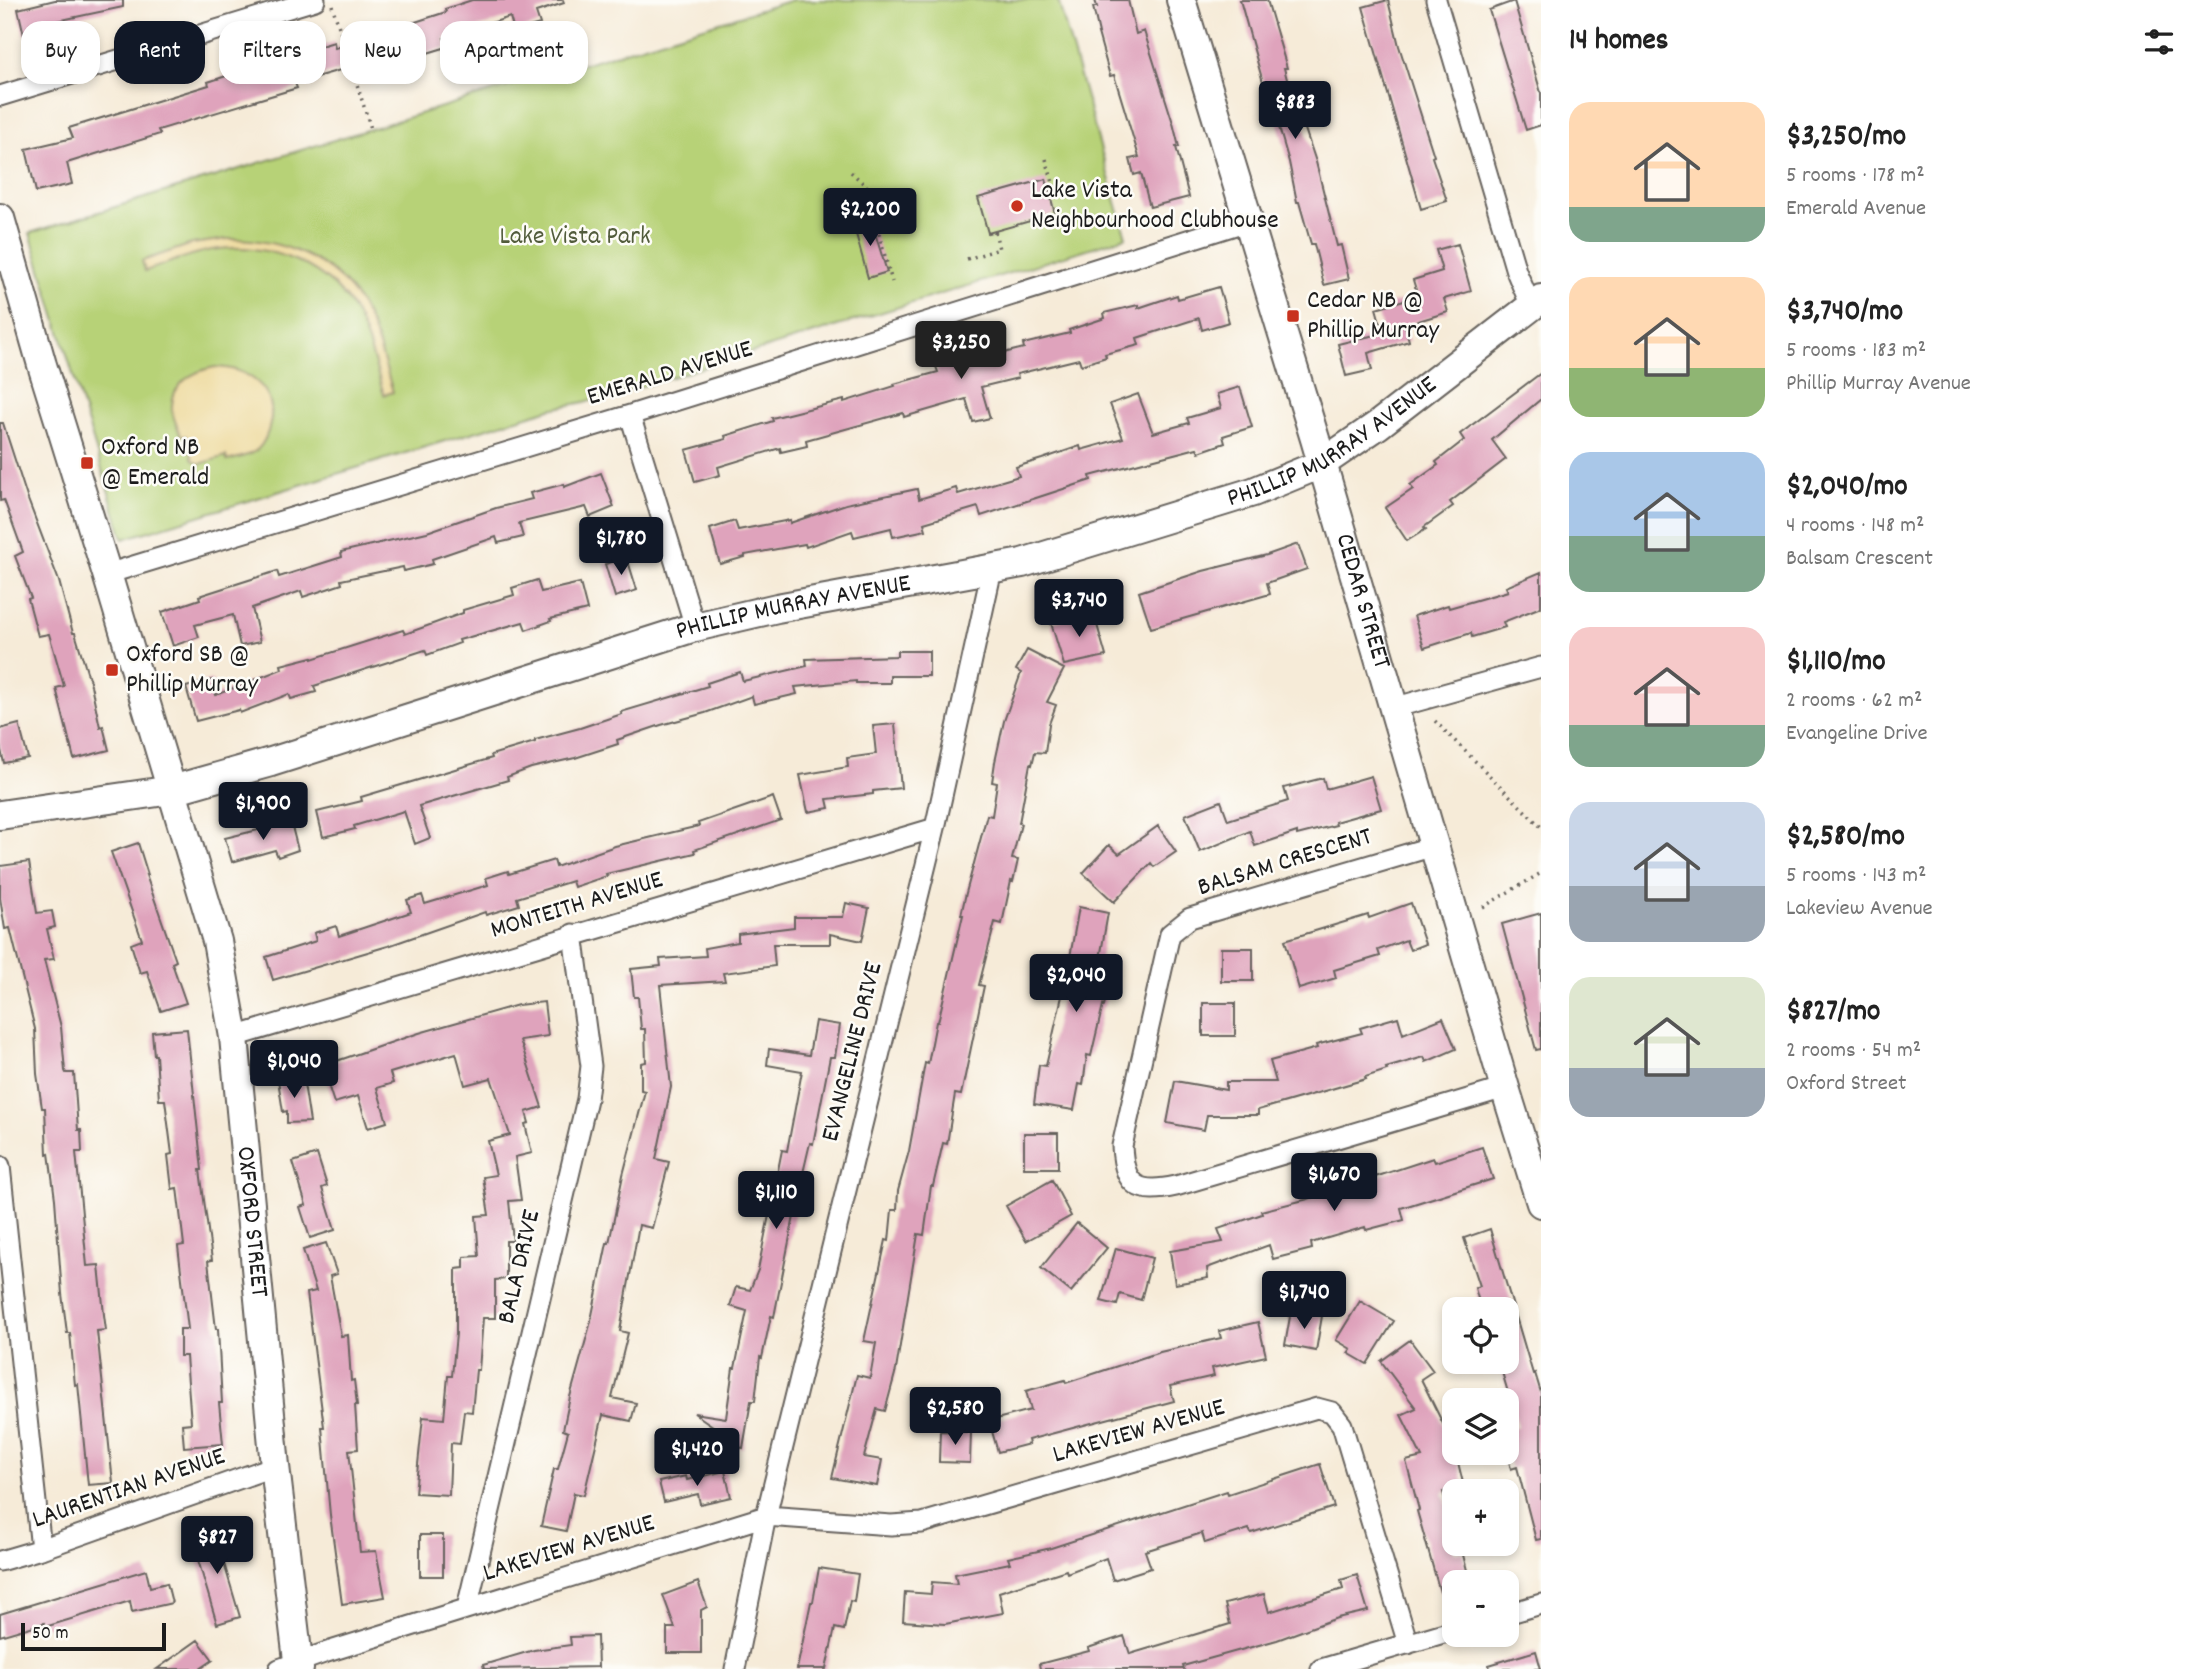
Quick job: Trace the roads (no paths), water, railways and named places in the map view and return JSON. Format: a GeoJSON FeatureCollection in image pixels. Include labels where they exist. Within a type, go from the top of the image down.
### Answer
{"type":"FeatureCollection","features":[{"type":"Feature","properties":{"kind":"street"},"geometry":{"type":"LineString","coordinates":[[0,96],[294,3],[315,0]]}},
{"type":"Feature","properties":{"kind":"street","name":"CEDAR STREET"},"geometry":{"type":"LineString","coordinates":[[1181,0],[1541,1203]]}},
{"type":"Feature","properties":{"kind":"street"},"geometry":{"type":"LineString","coordinates":[[1437,0],[1516,271],[1536,303]]}},
{"type":"Feature","properties":{"kind":"street","name":"OXFORD STREET"},"geometry":{"type":"LineString","coordinates":[[0,218],[217,940],[234,1037],[292,1666]]}},
{"type":"Feature","properties":{"kind":"street","name":"EMERALD AVENUE"},"geometry":{"type":"LineString","coordinates":[[107,574],[630,415],[1248,221]]}},
{"type":"Feature","properties":{"kind":"street","name":"PHILLIP MURRAY AVENUE"},"geometry":{"type":"LineString","coordinates":[[0,815],[172,790],[284,758],[695,627],[777,608],[992,569],[1070,549],[1253,492],[1321,464],[1378,425],[1536,303]]}},
{"type":"Feature","properties":{"kind":"street"},"geometry":{"type":"LineString","coordinates":[[630,415],[695,627]]}},
{"type":"Feature","properties":{"kind":"street","name":"EVANGELINE DRIVE"},"geometry":{"type":"LineString","coordinates":[[734,1669],[766,1516],[935,828],[992,569]]}},
{"type":"Feature","properties":{"kind":"street"},"geometry":{"type":"LineString","coordinates":[[1393,708],[1541,667]]}},
{"type":"Feature","properties":{"kind":"street","name":"MONTEITH AVENUE"},"geometry":{"type":"LineString","coordinates":[[234,1037],[935,828]]}},
{"type":"Feature","properties":{"kind":"street","name":"BALSAM CRESCENT"},"geometry":{"type":"LineString","coordinates":[[1434,846],[1190,918],[1170,934],[1122,1146],[1123,1166],[1133,1183],[1152,1191],[1505,1088]]}},
{"type":"Feature","properties":{"kind":"street","name":"BALA DRIVE"},"geometry":{"type":"LineString","coordinates":[[467,1608],[587,1099],[591,1066],[573,934]]}},
{"type":"Feature","properties":{"kind":"street"},"geometry":{"type":"LineString","coordinates":[[0,1166],[8,1310],[41,1549]]}},
{"type":"Feature","properties":{"kind":"street","name":"LAKEVIEW AVENUE"},"geometry":{"type":"LineString","coordinates":[[292,1666],[467,1608],[766,1516],[891,1525],[922,1523],[1317,1408],[1332,1412],[1342,1424],[1408,1644]]}},
{"type":"Feature","properties":{"kind":"street","name":"LAURENTIAN AVENUE"},"geometry":{"type":"LineString","coordinates":[[0,1561],[275,1466]]}},
{"type":"Feature","properties":{"kind":"street"},"geometry":{"type":"LineString","coordinates":[[1519,1611],[1541,1604]]}},
{"type":"Feature","properties":{"kind":"street"},"geometry":{"type":"LineString","coordinates":[[1321,1669],[1442,1634]]}},
{"type":"Feature","properties":{"kind":"place","name":"Lake Vista Neighbourhood Clubhouse"},"geometry":{"type":"Point","coordinates":[1017,206]}},
{"type":"Feature","properties":{"kind":"place","name":"Cedar NB @ Phillip Murray"},"geometry":{"type":"Point","coordinates":[1293,316]}},
{"type":"Feature","properties":{"kind":"place","name":"Oxford NB @ Emerald"},"geometry":{"type":"Point","coordinates":[87,463]}},
{"type":"Feature","properties":{"kind":"place","name":"Oxford SB @ Phillip Murray"},"geometry":{"type":"Point","coordinates":[112,670]}},
{"type":"Feature","properties":{"kind":"park label","name":"Lake Vista Park"},"geometry":{"type":"Point","coordinates":[575,237]}}]}
